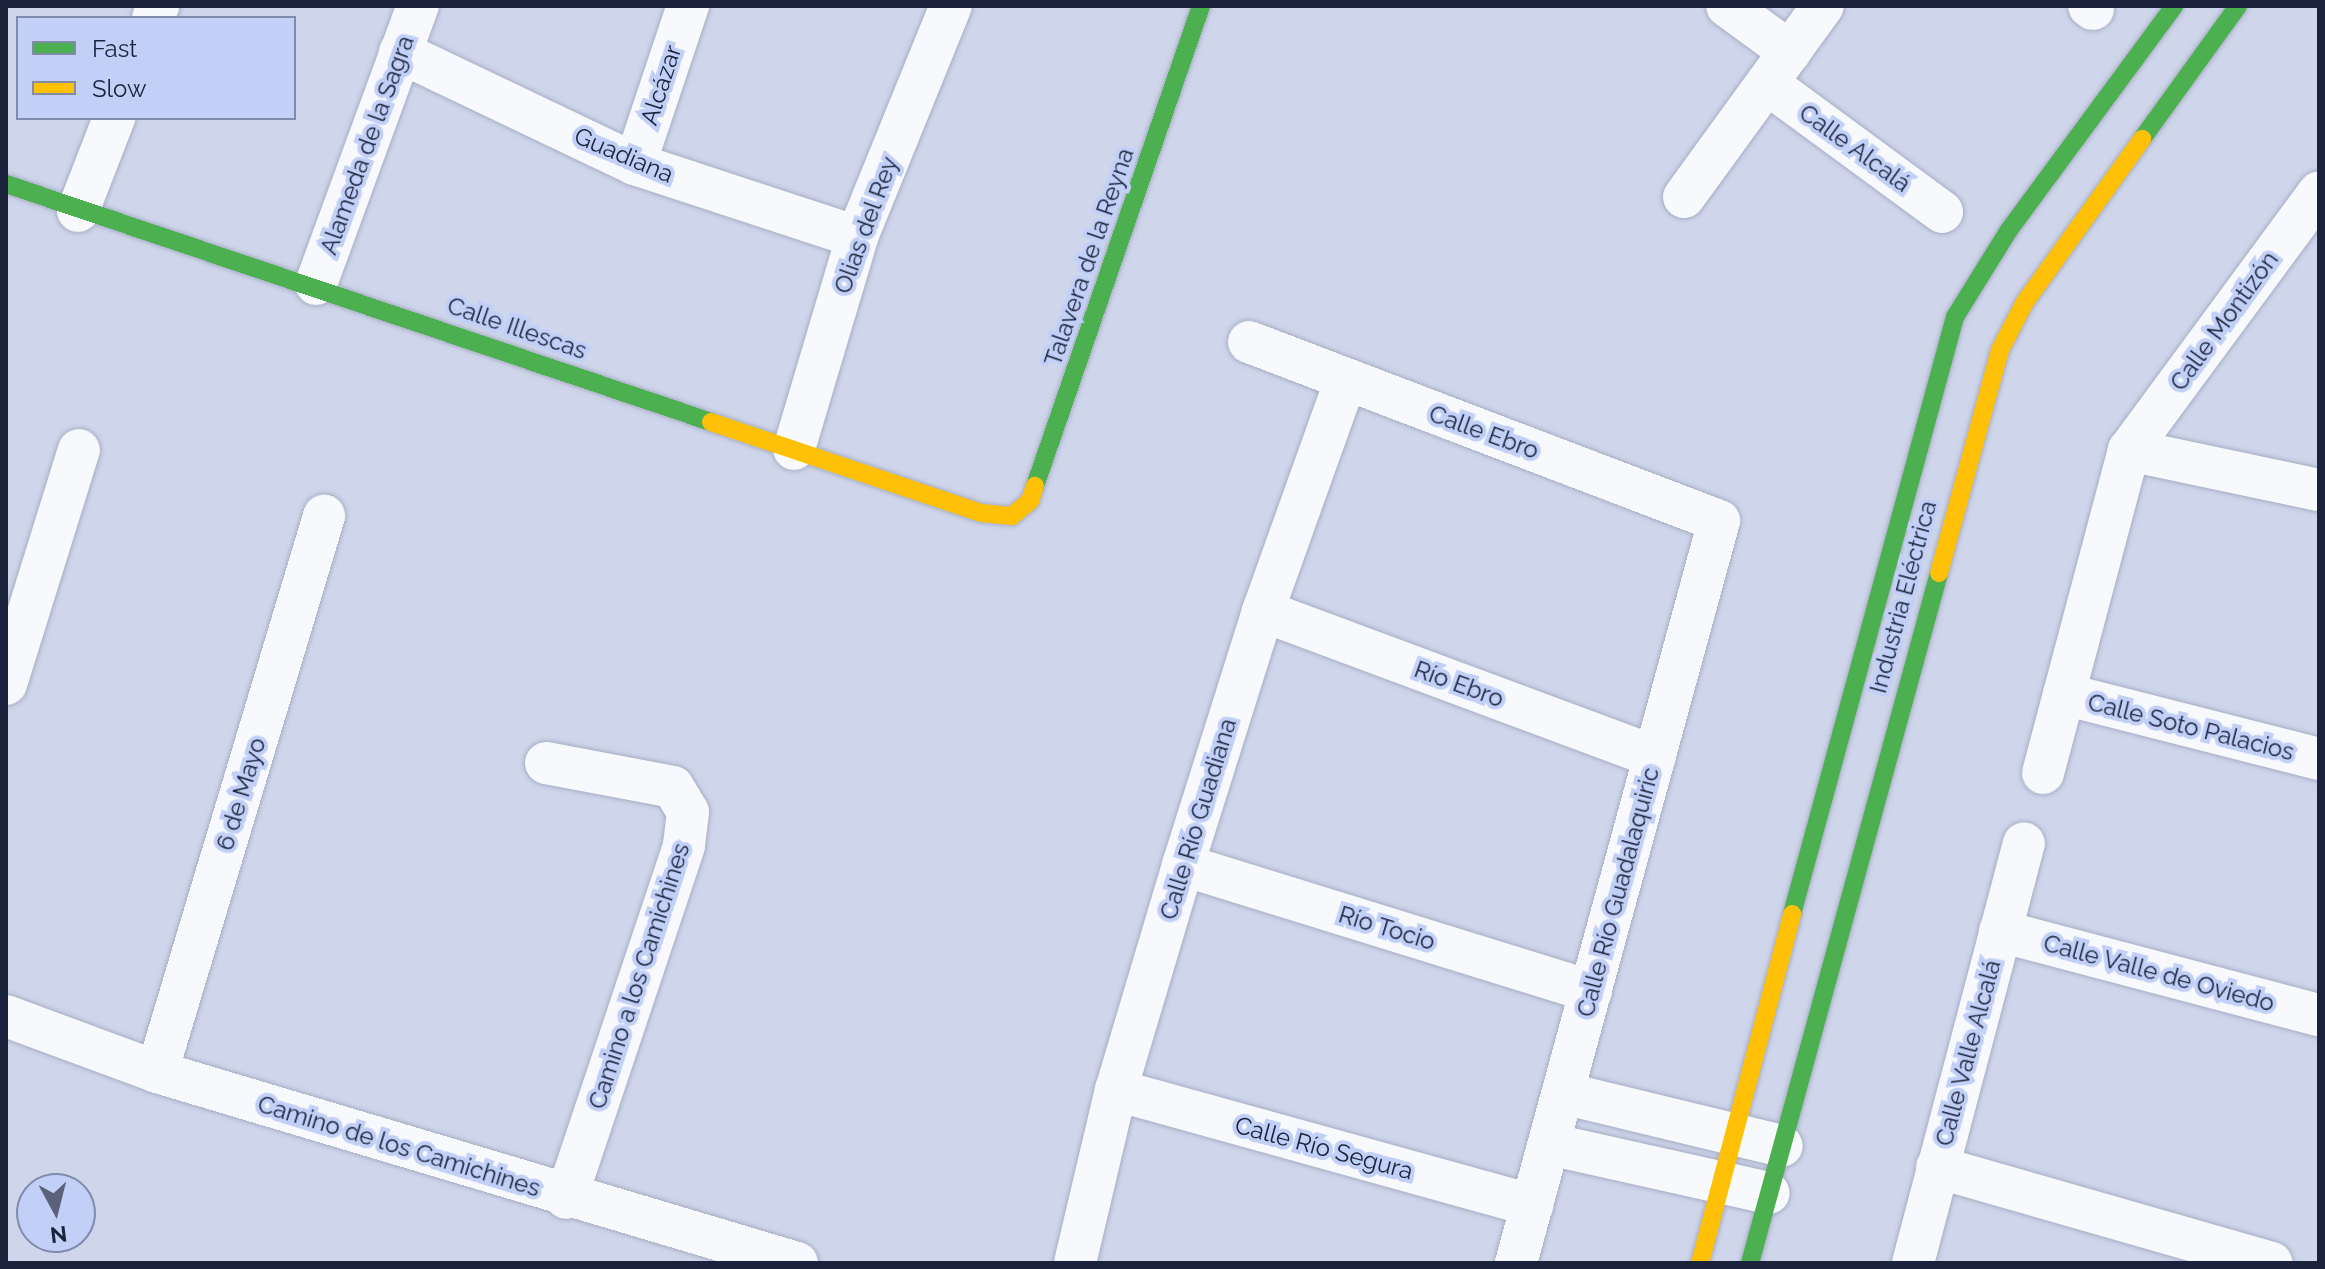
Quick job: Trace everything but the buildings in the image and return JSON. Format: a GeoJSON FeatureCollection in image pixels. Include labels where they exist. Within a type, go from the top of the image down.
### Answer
{"type":"FeatureCollection","features":[{"type":"Feature","properties":{"kind":"street","name":"Alameda de la Sagra"},"geometry":{"type":"LineString","coordinates":[[316,284],[418,6]]}},
{"type":"Feature","properties":{"kind":"street","name":"Alcázar"},"geometry":{"type":"LineString","coordinates":[[635,164],[688,6]]}},
{"type":"Feature","properties":{"kind":"street","name":"Olias del Rey"},"geometry":{"type":"LineString","coordinates":[[794,449],[857,237],[951,6]]}},
{"type":"Feature","properties":{"kind":"street","name":"Talavera de la Reyna"},"geometry":{"type":"LineString","coordinates":[[1012,516],[1030,501],[1201,6]]}},
{"type":"Feature","properties":{"kind":"street","name":"Calle Alcalá"},"geometry":{"type":"LineString","coordinates":[[1727,6],[1779,68],[1942,212]]}},
{"type":"Feature","properties":{"kind":"street"},"geometry":{"type":"LineString","coordinates":[[1684,197],[1823,6]]}},
{"type":"Feature","properties":{"kind":"street","name":"Industria Eléctrica"},"geometry":{"type":"LineString","coordinates":[[1700,1263],[1955,317],[2009,230],[2174,6]]}},
{"type":"Feature","properties":{"kind":"street","name":"Industria Eléctrica"},"geometry":{"type":"LineString","coordinates":[[1750,1263],[2000,350],[2025,302],[2238,6]]}},
{"type":"Feature","properties":{"kind":"street","name":"Guadiana"},"geometry":{"type":"LineString","coordinates":[[400,52],[635,164],[857,237]]}},
{"type":"Feature","properties":{"kind":"street"},"geometry":{"type":"LineString","coordinates":[[78,211],[113,120]]}},
{"type":"Feature","properties":{"kind":"street","name":"Calle Illescas"},"geometry":{"type":"LineString","coordinates":[[6,184],[78,211],[316,284],[982,513],[1012,516]]}},
{"type":"Feature","properties":{"kind":"street","name":"Calle Montizón"},"geometry":{"type":"LineString","coordinates":[[2129,450],[2319,192]]}},
{"type":"Feature","properties":{"kind":"street","name":"Calle Ebro"},"geometry":{"type":"LineString","coordinates":[[1249,342],[1345,382],[1719,521]]}},
{"type":"Feature","properties":{"kind":"street","name":"Calle Río Guadiana"},"geometry":{"type":"LineString","coordinates":[[1075,1263],[1116,1090],[1183,865],[1263,611],[1345,382]]}},
{"type":"Feature","properties":{"kind":"street"},"geometry":{"type":"LineString","coordinates":[[6,684],[21,582],[79,450]]}},
{"type":"Feature","properties":{"kind":"street"},"geometry":{"type":"LineString","coordinates":[[2043,773],[2129,450],[2319,490]]}},
{"type":"Feature","properties":{"kind":"street","name":"6 de Mayo"},"geometry":{"type":"LineString","coordinates":[[157,1072],[324,516]]}},
{"type":"Feature","properties":{"kind":"street","name":"Calle Río Guadalaquiric"},"geometry":{"type":"LineString","coordinates":[[1516,1263],[1719,521]]}},
{"type":"Feature","properties":{"kind":"street","name":"Río Ebro"},"geometry":{"type":"LineString","coordinates":[[1263,611],[1655,757]]}},
{"type":"Feature","properties":{"kind":"street","name":"Calle Soto Palacios"},"geometry":{"type":"LineString","coordinates":[[2064,694],[2319,759]]}},
{"type":"Feature","properties":{"kind":"street","name":"Camino a los Camichines"},"geometry":{"type":"LineString","coordinates":[[546,763],[673,787],[688,812],[684,846],[566,1198]]}},
{"type":"Feature","properties":{"kind":"street","name":"Calle Valle Alcalá"},"geometry":{"type":"LineString","coordinates":[[1913,1263],[2024,843]]}},
{"type":"Feature","properties":{"kind":"street","name":"Río Tocio"},"geometry":{"type":"LineString","coordinates":[[1183,865],[1591,991]]}},
{"type":"Feature","properties":{"kind":"street","name":"Calle Valle de Oviedo"},"geometry":{"type":"LineString","coordinates":[[2000,931],[2319,1015]]}},
{"type":"Feature","properties":{"kind":"street","name":"Camino de los Camichines"},"geometry":{"type":"LineString","coordinates":[[6,1016],[157,1072],[780,1261]]}},
{"type":"Feature","properties":{"kind":"street","name":"Calle Río Segura"},"geometry":{"type":"LineString","coordinates":[[1116,1090],[1532,1205]]}},
{"type":"Feature","properties":{"kind":"street"},"geometry":{"type":"LineString","coordinates":[[1563,1093],[1782,1146]]}},
{"type":"Feature","properties":{"kind":"street"},"geometry":{"type":"LineString","coordinates":[[1549,1144],[1769,1193]]}},
{"type":"Feature","properties":{"kind":"street"},"geometry":{"type":"LineString","coordinates":[[1937,1167],[2173,1250],[2271,1263]]}},
{"type":"Feature","properties":{"kind":"traffic: fast"},"geometry":{"type":"LineString","coordinates":[[1035,486],[1201,6]]}},
{"type":"Feature","properties":{"kind":"traffic: fast"},"geometry":{"type":"LineString","coordinates":[[1792,914],[1955,317],[2009,230],[2174,6]]}},
{"type":"Feature","properties":{"kind":"traffic: fast"},"geometry":{"type":"LineString","coordinates":[[2142,139],[2238,6]]}},
{"type":"Feature","properties":{"kind":"traffic: fast"},"geometry":{"type":"LineString","coordinates":[[6,184],[711,422]]}},
{"type":"Feature","properties":{"kind":"traffic: fast"},"geometry":{"type":"LineString","coordinates":[[1750,1263],[1939,573]]}},
{"type":"Feature","properties":{"kind":"traffic: slow"},"geometry":{"type":"LineString","coordinates":[[1939,573],[2000,350],[2025,302],[2142,139]]}},
{"type":"Feature","properties":{"kind":"traffic: slow"},"geometry":{"type":"LineString","coordinates":[[711,422],[982,513],[1012,516],[1030,501],[1035,486]]}},
{"type":"Feature","properties":{"kind":"traffic: slow"},"geometry":{"type":"LineString","coordinates":[[1700,1263],[1792,914]]}}]}
